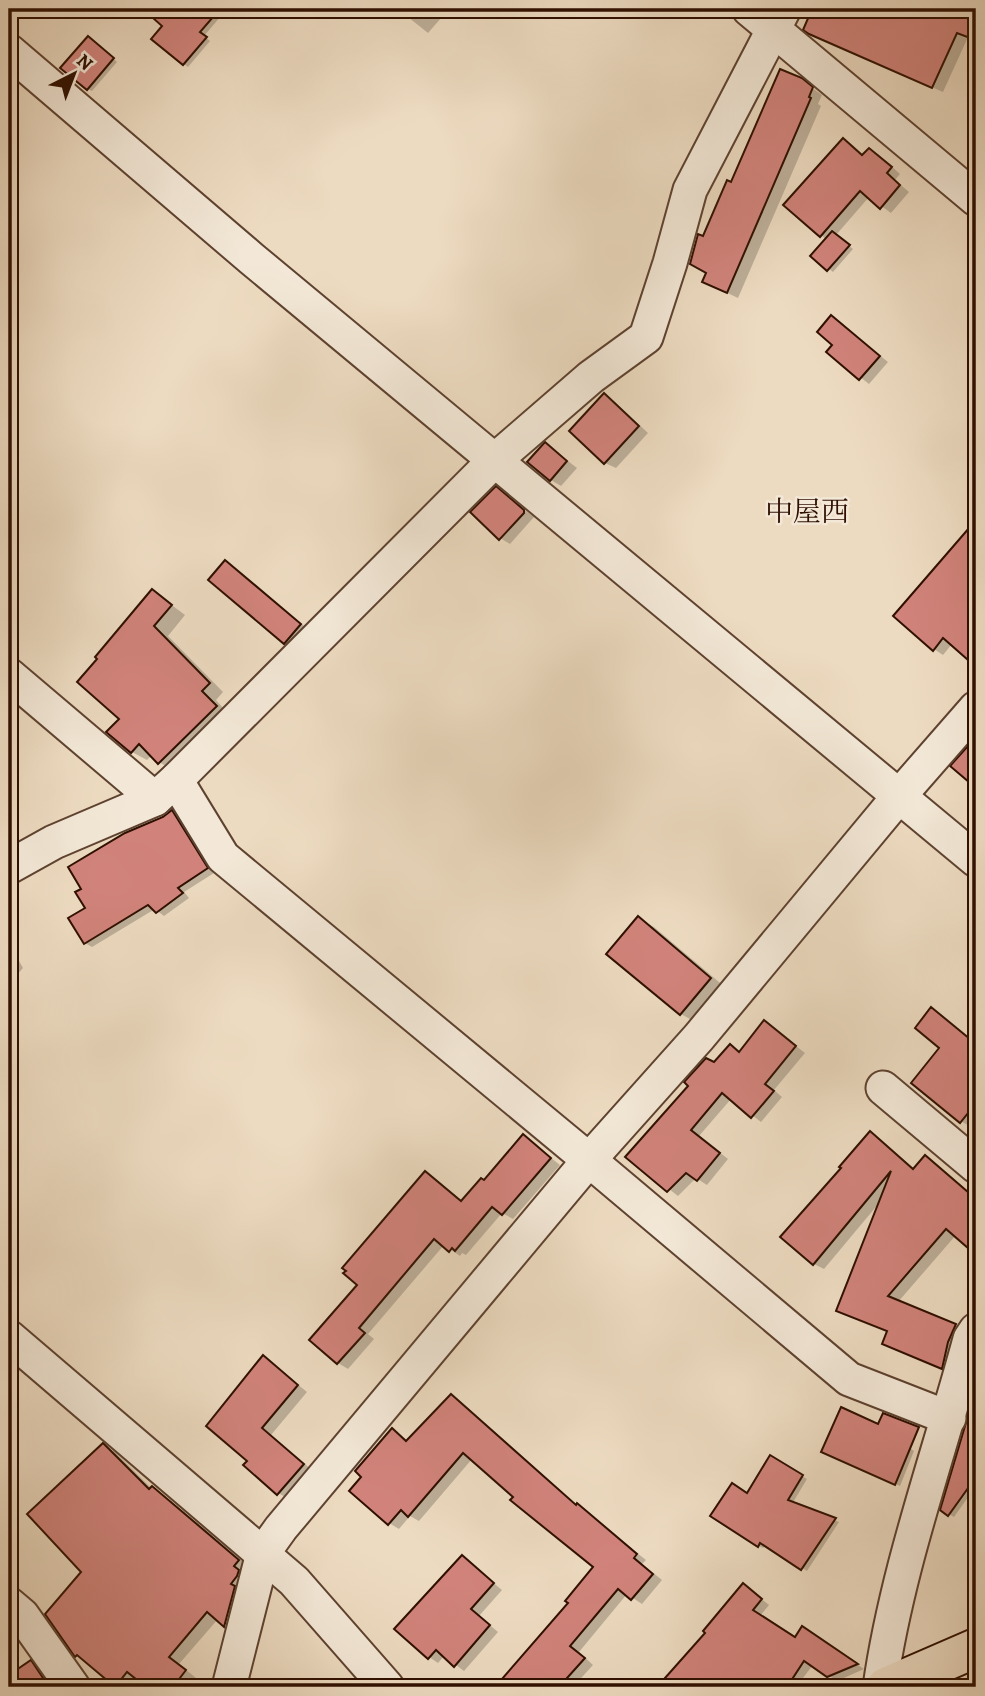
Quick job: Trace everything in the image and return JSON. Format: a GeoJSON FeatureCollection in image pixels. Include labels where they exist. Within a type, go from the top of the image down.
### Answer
{"type":"FeatureCollection","features":[{"type":"Feature","properties":{"kind":"main road"},"geometry":{"type":"LineString","coordinates":[[886,1687],[976,1648]]}},
{"type":"Feature","properties":{"kind":"street"},"geometry":{"type":"LineString","coordinates":[[749,9],[780,20],[976,199]]}},
{"type":"Feature","properties":{"kind":"street"},"geometry":{"type":"LineString","coordinates":[[9,867],[54,842],[165,790],[494,461],[591,377],[646,337],[690,190],[780,20]]}},
{"type":"Feature","properties":{"kind":"street"},"geometry":{"type":"LineString","coordinates":[[9,51],[252,259],[976,860]]}},
{"type":"Feature","properties":{"kind":"street"},"geometry":{"type":"LineString","coordinates":[[9,675],[165,790],[223,857],[849,1379],[949,1418]]}},
{"type":"Feature","properties":{"kind":"street"},"geometry":{"type":"LineString","coordinates":[[229,1687],[263,1553],[281,1528],[589,1160],[731,999],[900,795],[976,708]]}},
{"type":"Feature","properties":{"kind":"street"},"geometry":{"type":"LineString","coordinates":[[883,1088],[976,1166]]}},
{"type":"Feature","properties":{"kind":"street"},"geometry":{"type":"LineString","coordinates":[[880,1687],[885,1651],[916,1518],[949,1418],[970,1339],[976,1330]]}},
{"type":"Feature","properties":{"kind":"street"},"geometry":{"type":"LineString","coordinates":[[9,1337],[294,1581],[387,1687]]}},
{"type":"Feature","properties":{"kind":"street"},"geometry":{"type":"LineString","coordinates":[[9,1604],[22,1615],[73,1687]]}},
{"type":"Feature","properties":{"kind":"building"},"geometry":{"type":"Polygon","coordinates":[[[143,9],[220,9],[200,32],[207,37],[183,65],[151,39],[162,26],[143,9]]]}},
{"type":"Feature","properties":{"kind":"building"},"geometry":{"type":"Polygon","coordinates":[[[812,9],[976,9],[976,23],[970,38],[957,33],[932,88],[809,34],[803,30],[812,9]]]}},
{"type":"Feature","properties":{"kind":"building"},"geometry":{"type":"Polygon","coordinates":[[[88,36],[114,58],[87,90],[60,68],[88,36]]]}},
{"type":"Feature","properties":{"kind":"building"},"geometry":{"type":"Polygon","coordinates":[[[780,69],[802,78],[813,87],[809,97],[811,98],[727,293],[702,282],[706,273],[690,264],[698,234],[703,236],[727,180],[731,182],[780,69]]]}},
{"type":"Feature","properties":{"kind":"building"},"geometry":{"type":"Polygon","coordinates":[[[843,138],[862,155],[869,148],[892,167],[887,173],[900,185],[880,209],[860,191],[820,237],[783,205],[843,138]]]}},
{"type":"Feature","properties":{"kind":"building"},"geometry":{"type":"Polygon","coordinates":[[[832,231],[850,245],[827,271],[810,256],[832,231]]]}},
{"type":"Feature","properties":{"kind":"building"},"geometry":{"type":"Polygon","coordinates":[[[831,315],[880,356],[859,380],[826,352],[832,345],[817,332],[831,315]]]}},
{"type":"Feature","properties":{"kind":"building"},"geometry":{"type":"Polygon","coordinates":[[[604,393],[639,426],[604,464],[569,431],[604,393]]]}},
{"type":"Feature","properties":{"kind":"building"},"geometry":{"type":"Polygon","coordinates":[[[545,442],[567,461],[550,481],[527,462],[545,442]]]}},
{"type":"Feature","properties":{"kind":"building"},"geometry":{"type":"Polygon","coordinates":[[[496,486],[524,510],[499,540],[470,512],[496,486]]]}},
{"type":"Feature","properties":{"kind":"building"},"geometry":{"type":"Polygon","coordinates":[[[976,520],[976,667],[943,638],[933,651],[893,616],[976,520]]]}},
{"type":"Feature","properties":{"kind":"building"},"geometry":{"type":"Polygon","coordinates":[[[225,560],[301,624],[284,644],[208,580],[225,560]]]}},
{"type":"Feature","properties":{"kind":"building"},"geometry":{"type":"Polygon","coordinates":[[[152,589],[172,605],[154,626],[210,683],[202,691],[217,706],[158,764],[139,744],[131,753],[106,732],[119,719],[77,682],[152,589]]]}},
{"type":"Feature","properties":{"kind":"building"},"geometry":{"type":"Polygon","coordinates":[[[976,737],[976,788],[950,766],[976,737]]]}},
{"type":"Feature","properties":{"kind":"building"},"geometry":{"type":"Polygon","coordinates":[[[172,810],[208,868],[178,888],[183,893],[156,913],[148,905],[84,944],[68,918],[85,908],[75,892],[81,889],[68,867],[125,833],[163,817],[172,810]]]}},
{"type":"Feature","properties":{"kind":"building"},"geometry":{"type":"Polygon","coordinates":[[[638,916],[711,978],[680,1015],[606,954],[638,916]]]}},
{"type":"Feature","properties":{"kind":"building"},"geometry":{"type":"Polygon","coordinates":[[[931,1007],[976,1044],[976,1103],[960,1123],[911,1083],[939,1048],[915,1028],[931,1007]]]}},
{"type":"Feature","properties":{"kind":"building"},"geometry":{"type":"Polygon","coordinates":[[[764,1020],[796,1046],[765,1084],[774,1091],[751,1118],[722,1093],[691,1130],[720,1153],[697,1181],[686,1173],[667,1192],[625,1157],[688,1086],[684,1082],[706,1058],[714,1062],[730,1044],[739,1052],[764,1020]]]}},
{"type":"Feature","properties":{"kind":"building"},"geometry":{"type":"Polygon","coordinates":[[[870,1131],[913,1169],[925,1155],[976,1199],[976,1255],[946,1229],[888,1296],[956,1324],[948,1342],[942,1369],[882,1344],[887,1331],[836,1311],[891,1171],[813,1265],[780,1237],[870,1131]]]}},
{"type":"Feature","properties":{"kind":"building"},"geometry":{"type":"Polygon","coordinates":[[[523,1134],[551,1158],[502,1215],[492,1207],[455,1251],[452,1248],[449,1252],[434,1239],[359,1328],[365,1333],[337,1364],[309,1340],[357,1285],[343,1273],[346,1271],[342,1268],[425,1171],[461,1201],[481,1178],[484,1180],[523,1134]]]}},
{"type":"Feature","properties":{"kind":"building"},"geometry":{"type":"Polygon","coordinates":[[[263,1355],[298,1385],[262,1428],[304,1464],[277,1495],[243,1465],[247,1461],[206,1426],[263,1355]]]}},
{"type":"Feature","properties":{"kind":"building"},"geometry":{"type":"Polygon","coordinates":[[[976,1389],[976,1477],[948,1516],[940,1510],[976,1389]]]}},
{"type":"Feature","properties":{"kind":"building"},"geometry":{"type":"Polygon","coordinates":[[[451,1394],[576,1505],[577,1503],[637,1554],[634,1558],[653,1574],[631,1600],[618,1589],[570,1646],[585,1658],[559,1687],[495,1687],[568,1603],[565,1601],[593,1567],[510,1500],[513,1497],[463,1453],[408,1517],[401,1510],[388,1525],[349,1491],[361,1477],[355,1471],[392,1428],[406,1441],[451,1394]]]}},
{"type":"Feature","properties":{"kind":"building"},"geometry":{"type":"Polygon","coordinates":[[[841,1407],[878,1424],[883,1413],[919,1427],[895,1485],[821,1452],[841,1407]]]}},
{"type":"Feature","properties":{"kind":"building"},"geometry":{"type":"Polygon","coordinates":[[[103,1443],[149,1489],[152,1486],[239,1560],[234,1566],[239,1570],[231,1584],[235,1586],[224,1627],[207,1612],[169,1657],[186,1670],[173,1687],[146,1687],[127,1672],[115,1687],[77,1655],[75,1657],[45,1614],[81,1572],[27,1514],[103,1443]]]}},
{"type":"Feature","properties":{"kind":"building"},"geometry":{"type":"Polygon","coordinates":[[[770,1455],[803,1475],[788,1500],[836,1518],[801,1570],[760,1543],[758,1547],[710,1516],[732,1483],[747,1493],[770,1455]]]}},
{"type":"Feature","properties":{"kind":"building"},"geometry":{"type":"Polygon","coordinates":[[[462,1555],[494,1583],[471,1609],[490,1625],[454,1667],[436,1650],[428,1659],[394,1629],[462,1555]]]}},
{"type":"Feature","properties":{"kind":"building"},"geometry":{"type":"Polygon","coordinates":[[[743,1583],[762,1599],[753,1610],[795,1637],[802,1626],[858,1664],[827,1677],[804,1661],[787,1687],[657,1687],[705,1633],[703,1631],[743,1583]]]}},
{"type":"Feature","properties":{"kind":"building"},"geometry":{"type":"Polygon","coordinates":[[[31,1660],[49,1687],[9,1687],[9,1675],[31,1660]]]}},
{"type":"Feature","properties":{"kind":"district","name":"中屋西"},"geometry":{"type":"Point","coordinates":[807,512]}}]}
